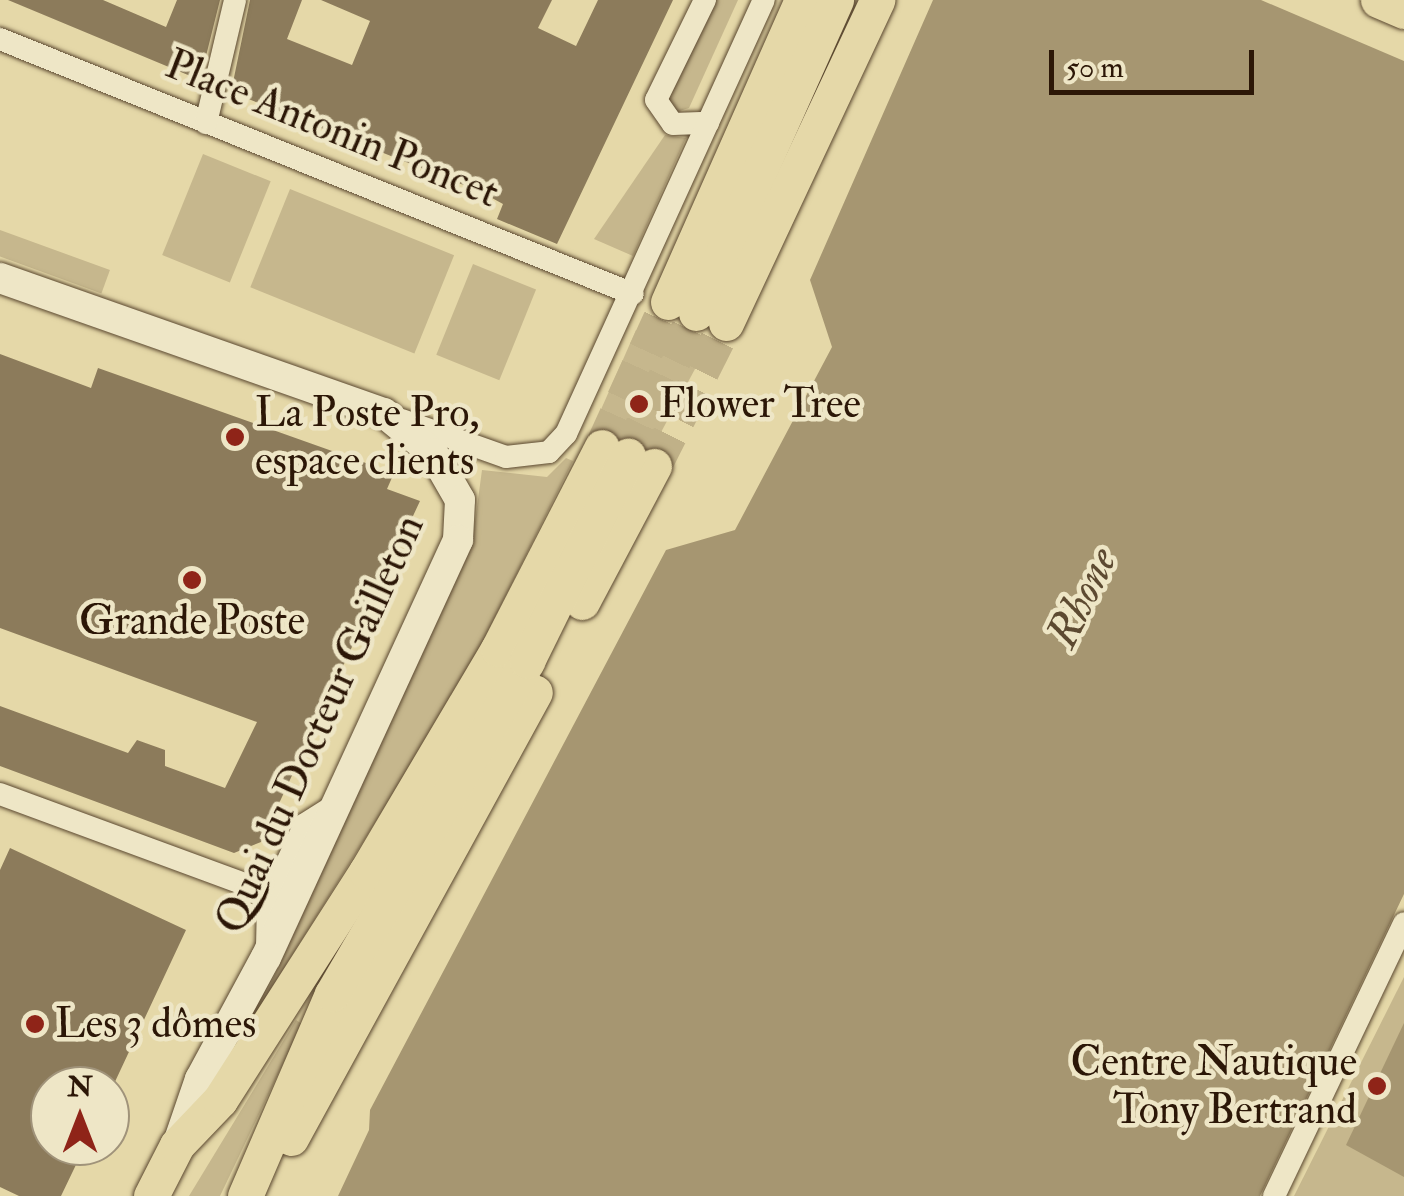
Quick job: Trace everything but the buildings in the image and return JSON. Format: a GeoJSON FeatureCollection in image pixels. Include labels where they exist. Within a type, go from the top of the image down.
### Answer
{"type":"FeatureCollection","features":[{"type":"Feature","properties":{"kind":"main road"},"geometry":{"type":"LineString","coordinates":[[697,312],[802,0]]}},
{"type":"Feature","properties":{"kind":"main road"},"geometry":{"type":"LineString","coordinates":[[697,312],[836,0]]}},
{"type":"Feature","properties":{"kind":"main road"},"geometry":{"type":"LineString","coordinates":[[697,312],[877,0]]}},
{"type":"Feature","properties":{"kind":"main road"},"geometry":{"type":"LineString","coordinates":[[1378,0],[1404,11]]}},
{"type":"Feature","properties":{"kind":"main road"},"geometry":{"type":"LineString","coordinates":[[0,278],[384,414]]}},
{"type":"Feature","properties":{"kind":"main road","name":"Quai du Docteur Gailleton"},"geometry":{"type":"LineString","coordinates":[[152,1196],[176,1146],[200,1079],[266,957],[462,525],[450,476],[384,414]]}},
{"type":"Feature","properties":{"kind":"main road"},"geometry":{"type":"LineString","coordinates":[[244,1196],[332,994],[527,661],[628,456]]}},
{"type":"Feature","properties":{"kind":"main road"},"geometry":{"type":"LineString","coordinates":[[260,1196],[406,938],[628,456]]}},
{"type":"Feature","properties":{"kind":"main road","name":"Quai du Docteur Gailleton"},"geometry":{"type":"LineString","coordinates":[[176,1146],[220,1100],[366,872],[498,650],[628,456]]}},
{"type":"Feature","properties":{"kind":"street"},"geometry":{"type":"LineString","coordinates":[[206,124],[236,0]]}},
{"type":"Feature","properties":{"kind":"street"},"geometry":{"type":"LineString","coordinates":[[705,0],[656,100],[673,124],[708,122]]}},
{"type":"Feature","properties":{"kind":"street"},"geometry":{"type":"LineString","coordinates":[[384,414],[506,457],[549,452],[578,416],[764,0]]}},
{"type":"Feature","properties":{"kind":"street","name":"Place Antonin Poncet"},"geometry":{"type":"LineString","coordinates":[[0,39],[633,294]]}},
{"type":"Feature","properties":{"kind":"street"},"geometry":{"type":"LineString","coordinates":[[0,794],[248,885],[268,900],[266,957]]}},
{"type":"Feature","properties":{"kind":"street"},"geometry":{"type":"LineString","coordinates":[[248,885],[276,886],[305,824],[336,805]]}},
{"type":"Feature","properties":{"kind":"street"},"geometry":{"type":"LineString","coordinates":[[1274,1196],[1404,922]]}},
{"type":"Feature","properties":{"kind":"shaded area"},"geometry":{"type":"Polygon","coordinates":[[[713,0],[738,0],[689,108],[673,113],[666,96],[713,0]]]}},
{"type":"Feature","properties":{"kind":"shaded area"},"geometry":{"type":"Polygon","coordinates":[[[665,135],[686,138],[633,256],[594,239],[665,135]]]}},
{"type":"Feature","properties":{"kind":"shaded area"},"geometry":{"type":"Polygon","coordinates":[[[203,154],[271,181],[230,282],[162,255],[203,154]]]}},
{"type":"Feature","properties":{"kind":"shaded area"},"geometry":{"type":"Polygon","coordinates":[[[290,189],[454,255],[414,354],[250,287],[290,189]]]}},
{"type":"Feature","properties":{"kind":"shaded area"},"geometry":{"type":"Polygon","coordinates":[[[0,230],[110,270],[101,294],[0,257],[0,230]]]}},
{"type":"Feature","properties":{"kind":"shaded area"},"geometry":{"type":"Polygon","coordinates":[[[473,264],[536,289],[499,380],[436,355],[473,264]]]}},
{"type":"Feature","properties":{"kind":"shaded area"},"geometry":{"type":"Polygon","coordinates":[[[636,330],[702,356],[659,436],[599,414],[636,330]]]}},
{"type":"Feature","properties":{"kind":"shaded area"},"geometry":{"type":"Polygon","coordinates":[[[566,458],[573,461],[461,685],[261,1005],[472,544],[482,470],[547,477],[566,458]]]}},
{"type":"Feature","properties":{"kind":"shaded area","name":"Centre Nautique Tony Bertrand"},"geometry":{"type":"Polygon","coordinates":[[[1404,977],[1404,1196],[1294,1196],[1404,977]]]}},
{"type":"Feature","properties":{"kind":"shaded area"},"geometry":{"type":"Polygon","coordinates":[[[296,1020],[302,1024],[220,1196],[189,1196],[296,1020]]]}},
{"type":"Feature","properties":{"kind":"water","name":"Rhone"},"geometry":{"type":"Polygon","coordinates":[[[933,0],[1404,0],[1404,894],[1260,1196],[338,1196],[369,1130],[370,1110],[666,550],[735,530],[832,347],[810,280],[933,0]]]}},
{"type":"Feature","properties":{"kind":"water"},"geometry":{"type":"Polygon","coordinates":[[[1404,1023],[1404,1177],[1346,1145],[1404,1023]]]}},
{"type":"Feature","properties":{"kind":"pier"},"geometry":{"type":"Polygon","coordinates":[[[1261,0],[1404,0],[1404,61],[1261,0]]]}},
{"type":"Feature","properties":{"kind":"tunnel"},"geometry":{"type":"LineString","coordinates":[[602,447],[668,302]]}},
{"type":"Feature","properties":{"kind":"tunnel"},"geometry":{"type":"LineString","coordinates":[[628,456],[696,313]]}},
{"type":"Feature","properties":{"kind":"tunnel"},"geometry":{"type":"LineString","coordinates":[[654,466],[726,323]]}},
{"type":"Feature","properties":{"kind":"place","name":"Flower Tree"},"geometry":{"type":"Point","coordinates":[639,404]}},
{"type":"Feature","properties":{"kind":"place","name":"La Poste Pro, espace clients"},"geometry":{"type":"Point","coordinates":[235,437]}},
{"type":"Feature","properties":{"kind":"place","name":"Grande Poste"},"geometry":{"type":"Point","coordinates":[192,580]}},
{"type":"Feature","properties":{"kind":"place","name":"Les 3 dômes"},"geometry":{"type":"Point","coordinates":[35,1024]}},
{"type":"Feature","properties":{"kind":"place","name":"Centre Nautique Tony Bertrand"},"geometry":{"type":"Point","coordinates":[1377,1086]}}]}
